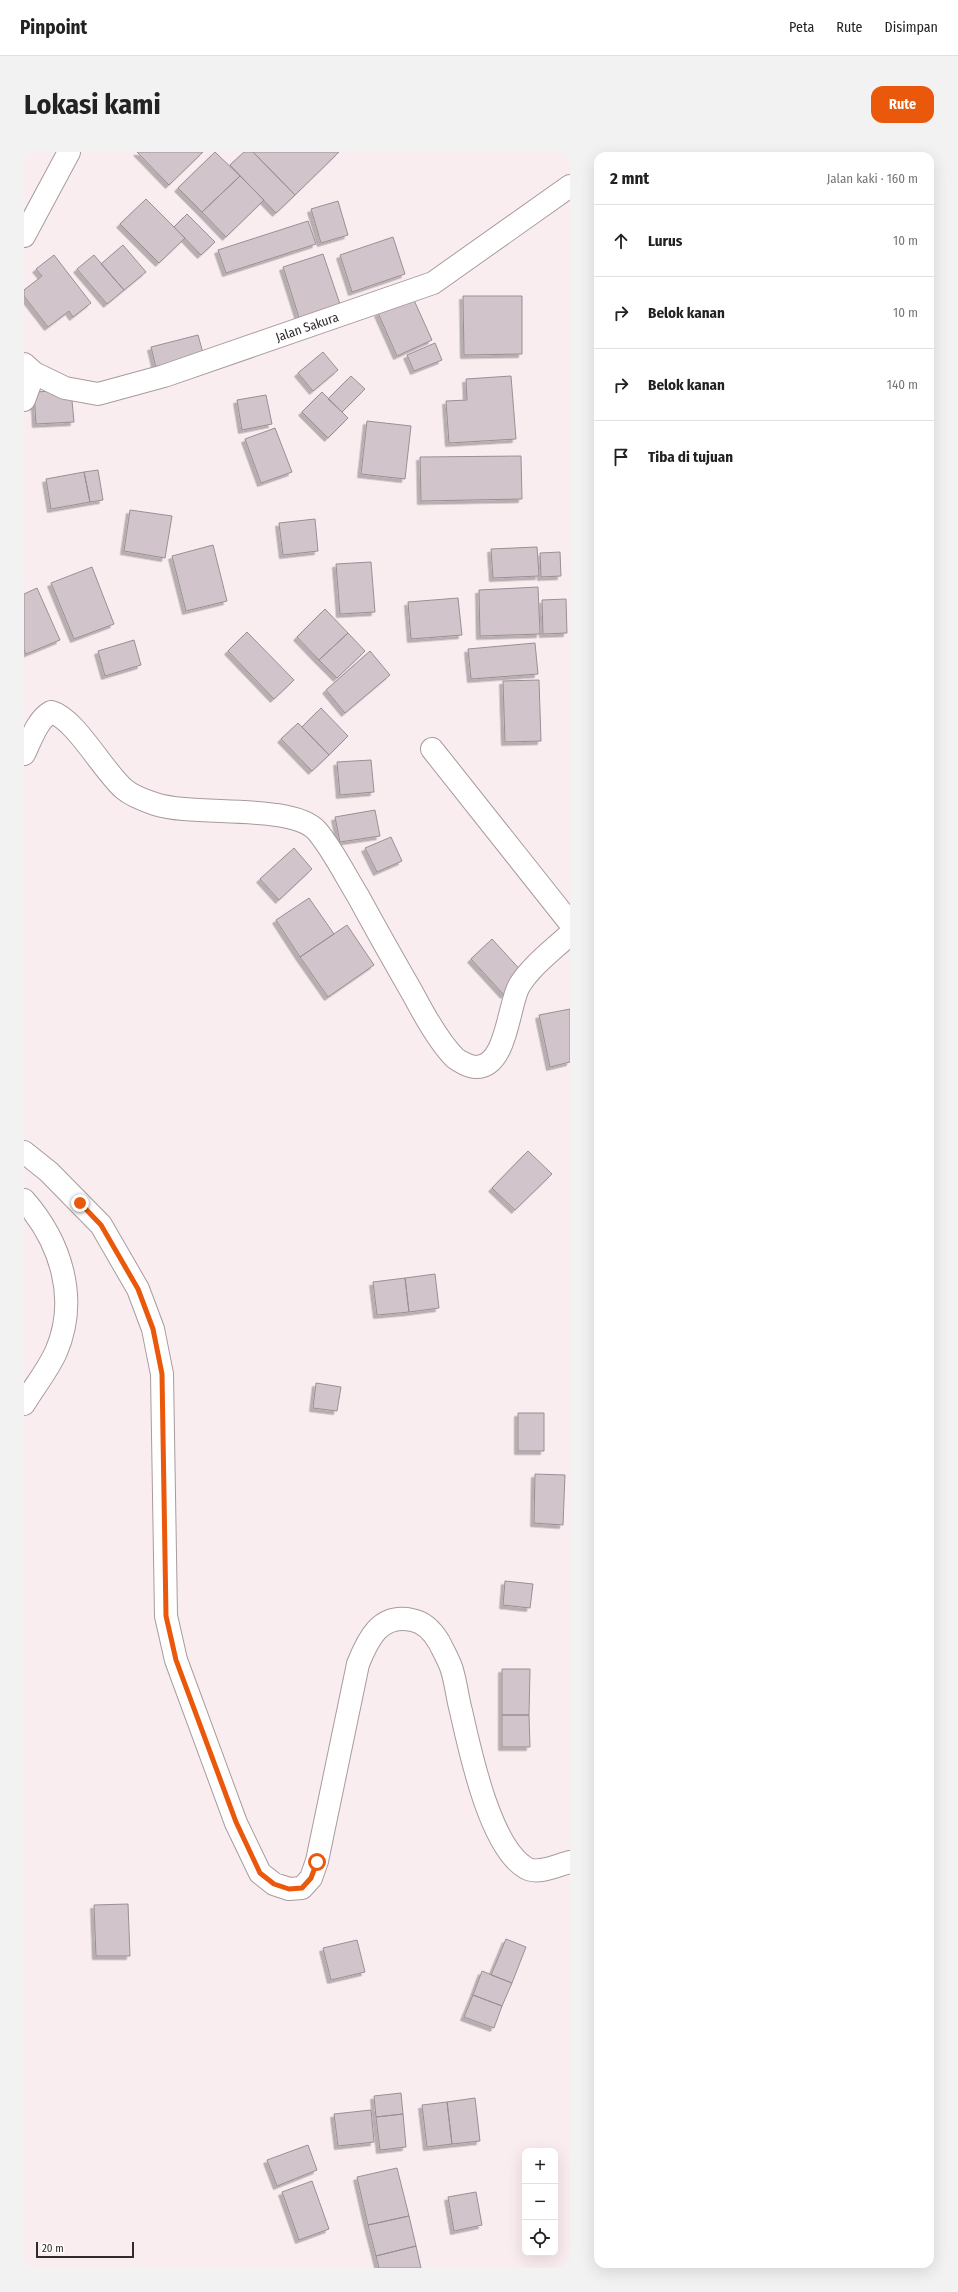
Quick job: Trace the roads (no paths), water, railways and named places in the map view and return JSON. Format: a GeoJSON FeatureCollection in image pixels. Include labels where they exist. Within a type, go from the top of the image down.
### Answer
{"type":"FeatureCollection","features":[{"type":"Feature","properties":{"kind":"street"},"geometry":{"type":"LineString","coordinates":[[24,236],[69,152]]}},
{"type":"Feature","properties":{"kind":"street","name":"Jalan Sakura"},"geometry":{"type":"LineString","coordinates":[[29,369],[65,388],[98,394],[164,376],[433,283],[570,186]]}},
{"type":"Feature","properties":{"kind":"street"},"geometry":{"type":"LineString","coordinates":[[24,400],[29,369]]}},
{"type":"Feature","properties":{"kind":"street"},"geometry":{"type":"LineString","coordinates":[[24,754],[44,716],[51,712],[58,714],[67,721],[108,773],[126,791],[156,804],[203,811],[286,816],[302,820],[316,830],[345,874],[427,1019],[456,1058],[467,1065],[477,1067],[488,1063],[496,1054],[509,1022],[513,1001],[519,987],[528,974],[570,934]]}},
{"type":"Feature","properties":{"kind":"street"},"geometry":{"type":"LineString","coordinates":[[432,749],[570,923]]}},
{"type":"Feature","properties":{"kind":"street"},"geometry":{"type":"LineString","coordinates":[[24,1152],[49,1172],[101,1225],[138,1289],[153,1329],[162,1374],[166,1616],[178,1667],[236,1822],[260,1873],[274,1884],[289,1889],[302,1888],[311,1878],[317,1862],[358,1664],[365,1646],[374,1632],[389,1620],[405,1618],[419,1621],[430,1629],[438,1641],[451,1668],[467,1738],[493,1823],[506,1850],[527,1868],[541,1870],[570,1862]]}},
{"type":"Feature","properties":{"kind":"street"},"geometry":{"type":"LineString","coordinates":[[24,1200],[32,1209],[56,1248],[66,1278],[67,1309],[66,1324],[56,1353],[24,1404]]}}]}
